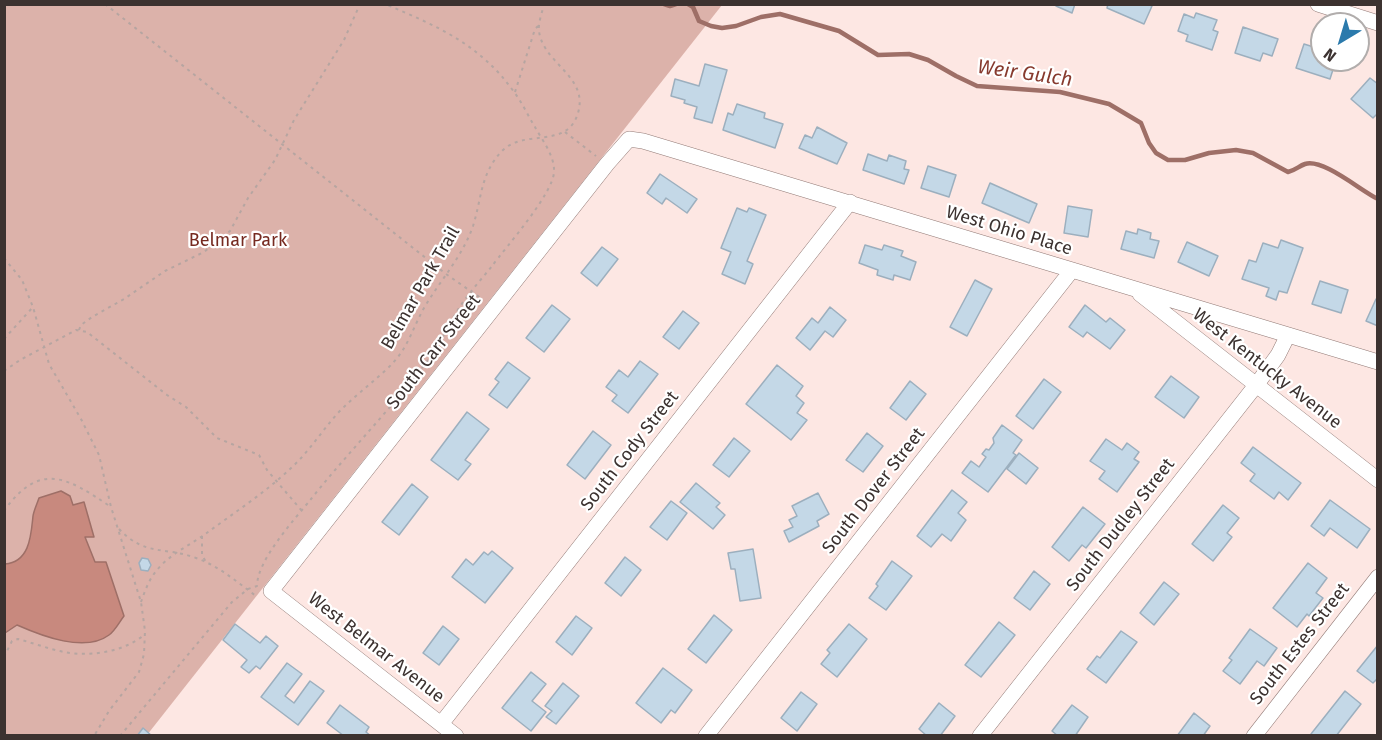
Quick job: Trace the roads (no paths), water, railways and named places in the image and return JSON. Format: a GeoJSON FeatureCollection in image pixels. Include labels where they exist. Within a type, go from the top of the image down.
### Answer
{"type":"FeatureCollection","features":[{"type":"Feature","properties":{"kind":"street"},"geometry":{"type":"LineString","coordinates":[[1318,4],[1377,23]]}},
{"type":"Feature","properties":{"kind":"street","name":"South Carr Street"},"geometry":{"type":"LineString","coordinates":[[271,591],[629,139]]}},
{"type":"Feature","properties":{"kind":"street","name":"West Ohio Place"},"geometry":{"type":"LineString","coordinates":[[629,139],[643,141],[850,202],[1377,362]]}},
{"type":"Feature","properties":{"kind":"street","name":"South Cody Street"},"geometry":{"type":"LineString","coordinates":[[441,724],[850,202]]}},
{"type":"Feature","properties":{"kind":"street","name":"South Dover Street"},"geometry":{"type":"LineString","coordinates":[[706,735],[1072,270]]}},
{"type":"Feature","properties":{"kind":"street","name":"West Kentucky Avenue"},"geometry":{"type":"LineString","coordinates":[[1133,288],[1377,480]]}},
{"type":"Feature","properties":{"kind":"street","name":"South Dudley Street"},"geometry":{"type":"LineString","coordinates":[[980,735],[1257,384],[1273,363],[1288,335]]}},
{"type":"Feature","properties":{"kind":"street","name":"South Estes Street"},"geometry":{"type":"LineString","coordinates":[[1254,735],[1377,577]]}},
{"type":"Feature","properties":{"kind":"street","name":"West Belmar Avenue"},"geometry":{"type":"LineString","coordinates":[[271,591],[456,735]]}},
{"type":"Feature","properties":{"kind":"waterway","name":"Weir Gulch"},"geometry":{"type":"LineString","coordinates":[[664,4],[670,6],[676,4]]}},
{"type":"Feature","properties":{"kind":"waterway","name":"Weir Gulch"},"geometry":{"type":"LineString","coordinates":[[688,4],[693,7],[699,21],[711,26],[722,28],[736,26],[761,17],[780,14],[839,31],[878,55],[909,54],[928,60],[977,86],[1060,92],[1109,104],[1141,123],[1156,153],[1168,160],[1185,160],[1209,153],[1236,150],[1253,153],[1288,172],[1313,163],[1332,170],[1378,199]]}},
{"type":"Feature","properties":{"kind":"park label","name":"Belmar Park"},"geometry":{"type":"Point","coordinates":[238,241]}}]}
